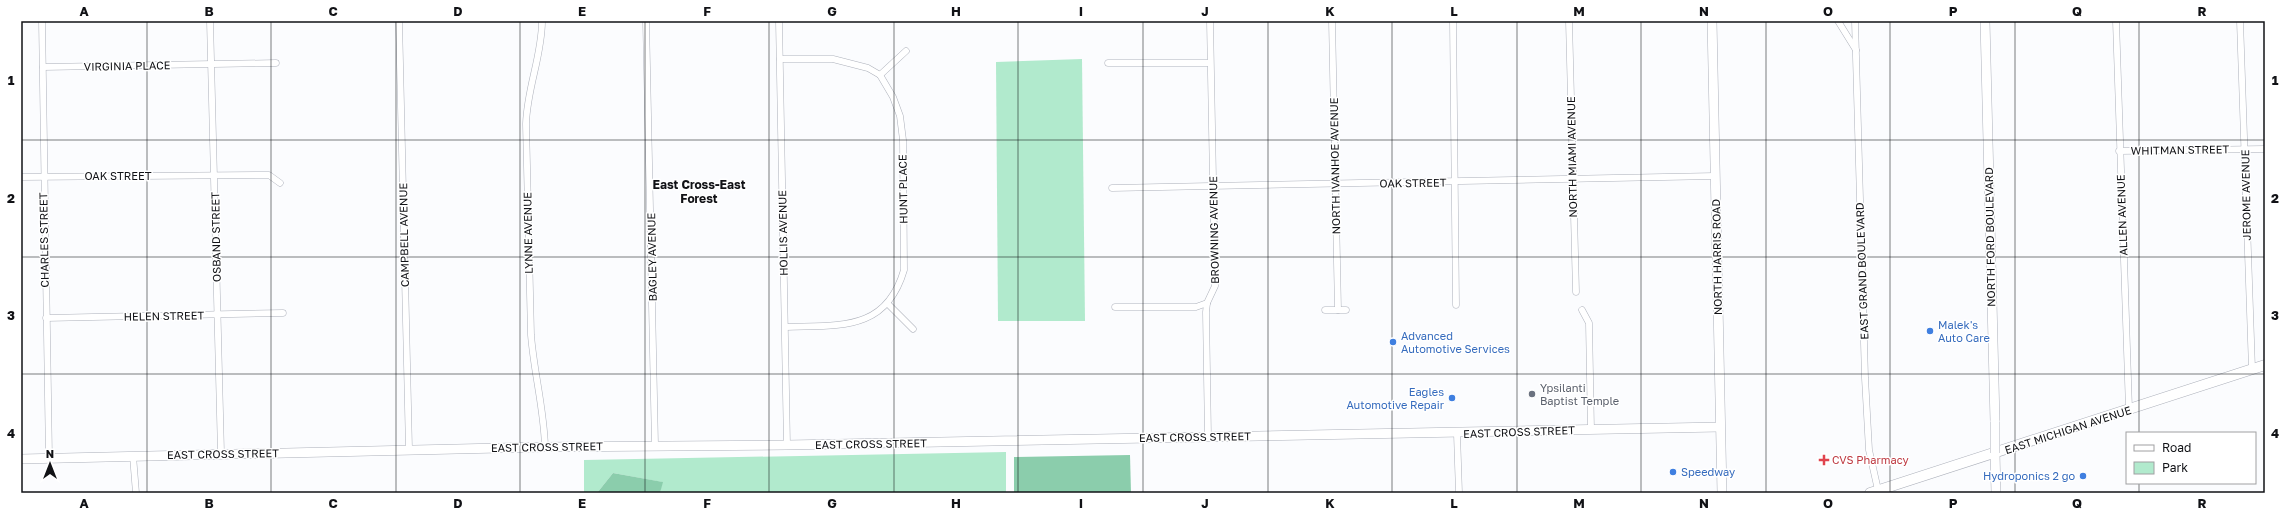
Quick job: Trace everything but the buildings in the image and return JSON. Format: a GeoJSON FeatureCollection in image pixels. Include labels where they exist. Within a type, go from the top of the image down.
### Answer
{"type":"FeatureCollection","features":[{"type":"Feature","properties":{"kind":"main road","name":"EAST MICHIGAN AVENUE"},"geometry":{"type":"LineString","coordinates":[[1874,492],[2265,365]]}},
{"type":"Feature","properties":{"kind":"street","name":"CHARLES STREET"},"geometry":{"type":"LineString","coordinates":[[42,21],[43,177],[49,458]]}},
{"type":"Feature","properties":{"kind":"street","name":"OSBAND STREET"},"geometry":{"type":"LineString","coordinates":[[210,21],[221,453]]}},
{"type":"Feature","properties":{"kind":"street","name":"CAMPBELL AVENUE"},"geometry":{"type":"LineString","coordinates":[[399,21],[409,449]]}},
{"type":"Feature","properties":{"kind":"street","name":"LYNNE AVENUE"},"geometry":{"type":"LineString","coordinates":[[542,21],[542,40],[527,102],[526,124],[530,335],[532,358],[544,417],[545,446]]}},
{"type":"Feature","properties":{"kind":"street","name":"BAGLEY AVENUE"},"geometry":{"type":"LineString","coordinates":[[646,21],[655,445]]}},
{"type":"Feature","properties":{"kind":"street","name":"HOLLIS AVENUE"},"geometry":{"type":"LineString","coordinates":[[779,21],[786,327],[787,445]]}},
{"type":"Feature","properties":{"kind":"street","name":"BROWNING AVENUE"},"geometry":{"type":"LineString","coordinates":[[1208,437],[1207,303],[1216,286],[1210,21]]}},
{"type":"Feature","properties":{"kind":"street","name":"NORTH IVANHOE AVENUE"},"geometry":{"type":"LineString","coordinates":[[1332,21],[1338,310]]}},
{"type":"Feature","properties":{"kind":"street"},"geometry":{"type":"LineString","coordinates":[[1453,21],[1456,305]]}},
{"type":"Feature","properties":{"kind":"street","name":"NORTH MIAMI AVENUE"},"geometry":{"type":"LineString","coordinates":[[1569,21],[1576,292]]}},
{"type":"Feature","properties":{"kind":"street","name":"NORTH HARRIS ROAD"},"geometry":{"type":"LineString","coordinates":[[1712,21],[1722,493]]}},
{"type":"Feature","properties":{"kind":"street"},"geometry":{"type":"LineString","coordinates":[[1838,21],[1856,50]]}},
{"type":"Feature","properties":{"kind":"street","name":"EAST GRAND BOULEVARD"},"geometry":{"type":"LineString","coordinates":[[1855,21],[1866,392],[1874,492]]}},
{"type":"Feature","properties":{"kind":"street","name":"NORTH FORD BOULEVARD"},"geometry":{"type":"LineString","coordinates":[[1985,21],[1996,493]]}},
{"type":"Feature","properties":{"kind":"street","name":"ALLEN AVENUE"},"geometry":{"type":"LineString","coordinates":[[2116,21],[2129,410]]}},
{"type":"Feature","properties":{"kind":"street","name":"JEROME AVENUE"},"geometry":{"type":"LineString","coordinates":[[2240,21],[2245,149],[2248,301],[2252,370]]}},
{"type":"Feature","properties":{"kind":"street"},"geometry":{"type":"LineString","coordinates":[[780,59],[833,59],[868,68],[880,75],[906,51]]}},
{"type":"Feature","properties":{"kind":"street","name":"VIRGINIA PLACE"},"geometry":{"type":"LineString","coordinates":[[43,67],[276,63]]}},
{"type":"Feature","properties":{"kind":"street"},"geometry":{"type":"LineString","coordinates":[[1108,64],[1210,63]]}},
{"type":"Feature","properties":{"kind":"street","name":"HUNT PLACE"},"geometry":{"type":"LineString","coordinates":[[786,327],[851,323],[865,319],[888,304],[901,282],[904,270],[902,140],[900,116],[893,96],[880,75]]}},
{"type":"Feature","properties":{"kind":"street","name":"WHITMAN STREET"},"geometry":{"type":"LineString","coordinates":[[2120,152],[2265,149]]}},
{"type":"Feature","properties":{"kind":"street","name":"OAK STREET"},"geometry":{"type":"LineString","coordinates":[[21,177],[269,175],[280,183]]}},
{"type":"Feature","properties":{"kind":"street","name":"OAK STREET"},"geometry":{"type":"LineString","coordinates":[[1112,188],[1715,176]]}},
{"type":"Feature","properties":{"kind":"street"},"geometry":{"type":"LineString","coordinates":[[1115,307],[1196,307],[1207,303]]}},
{"type":"Feature","properties":{"kind":"street"},"geometry":{"type":"LineString","coordinates":[[888,304],[913,329]]}},
{"type":"Feature","properties":{"kind":"street"},"geometry":{"type":"LineString","coordinates":[[1325,310],[1346,310]]}},
{"type":"Feature","properties":{"kind":"street"},"geometry":{"type":"LineString","coordinates":[[1582,310],[1589,323],[1591,430]]}},
{"type":"Feature","properties":{"kind":"street","name":"HELEN STREET"},"geometry":{"type":"LineString","coordinates":[[46,318],[283,313]]}},
{"type":"Feature","properties":{"kind":"street","name":"EAST CROSS STREET"},"geometry":{"type":"LineString","coordinates":[[21,459],[545,446],[787,445],[1457,434],[1720,427]]}},
{"type":"Feature","properties":{"kind":"street"},"geometry":{"type":"LineString","coordinates":[[1457,434],[1460,493]]}},
{"type":"Feature","properties":{"kind":"street"},"geometry":{"type":"LineString","coordinates":[[133,456],[136,493]]}},
{"type":"Feature","properties":{"kind":"green space"},"geometry":{"type":"Polygon","coordinates":[[[1082,59],[1085,321],[998,321],[996,62],[1082,59]]]}},
{"type":"Feature","properties":{"kind":"green space"},"geometry":{"type":"Polygon","coordinates":[[[1006,452],[1006,493],[660,493],[662,482],[613,473],[597,493],[584,493],[584,460],[1006,452]]]}},
{"type":"Feature","properties":{"kind":"green space"},"geometry":{"type":"Polygon","coordinates":[[[1130,455],[1131,493],[1014,493],[1014,457],[1130,455]]]}},
{"type":"Feature","properties":{"kind":"green space"},"geometry":{"type":"Polygon","coordinates":[[[613,473],[663,482],[660,493],[597,493],[613,473]]]}},
{"type":"Feature","properties":{"kind":"place","name":"Malek's Auto Care"},"geometry":{"type":"Point","coordinates":[1930,331]}},
{"type":"Feature","properties":{"kind":"place","name":"Advanced Automotive Services"},"geometry":{"type":"Point","coordinates":[1393,342]}},
{"type":"Feature","properties":{"kind":"place","name":"Ypsilanti Baptist Temple"},"geometry":{"type":"Point","coordinates":[1532,394]}},
{"type":"Feature","properties":{"kind":"place","name":"Eagles Automotive Repair"},"geometry":{"type":"Point","coordinates":[1452,398]}},
{"type":"Feature","properties":{"kind":"place","name":"CVS Pharmacy"},"geometry":{"type":"Point","coordinates":[1824,460]}},
{"type":"Feature","properties":{"kind":"place","name":"Speedway"},"geometry":{"type":"Point","coordinates":[1673,472]}},
{"type":"Feature","properties":{"kind":"place","name":"Hydroponics 2 go"},"geometry":{"type":"Point","coordinates":[2083,476]}},
{"type":"Feature","properties":{"kind":"district","name":"East Cross-East Forest"},"geometry":{"type":"Point","coordinates":[699,192]}}]}
